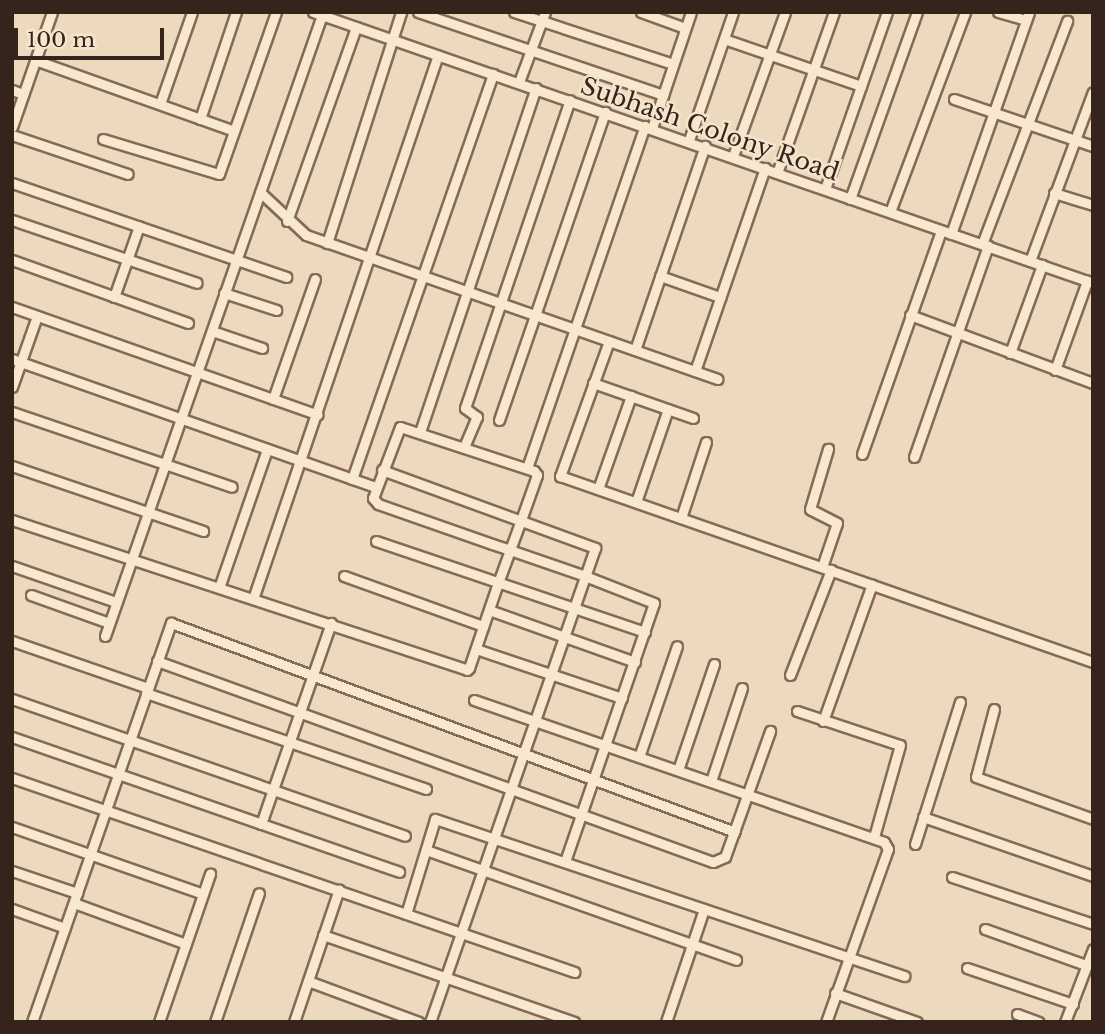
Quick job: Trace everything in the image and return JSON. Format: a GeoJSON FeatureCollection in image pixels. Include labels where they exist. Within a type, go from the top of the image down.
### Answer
{"type":"FeatureCollection","features":[{"type":"Feature","properties":{"kind":"street"},"geometry":{"type":"LineString","coordinates":[[12,127],[52,12]]}},
{"type":"Feature","properties":{"kind":"street"},"geometry":{"type":"LineString","coordinates":[[160,104],[192,12]]}},
{"type":"Feature","properties":{"kind":"street"},"geometry":{"type":"LineString","coordinates":[[200,119],[236,12]]}},
{"type":"Feature","properties":{"kind":"street"},"geometry":{"type":"LineString","coordinates":[[103,139],[214,176],[234,131],[276,12]]}},
{"type":"Feature","properties":{"kind":"street"},"geometry":{"type":"LineString","coordinates":[[327,243],[401,12]]}},
{"type":"Feature","properties":{"kind":"street"},"geometry":{"type":"LineString","coordinates":[[418,12],[663,95]]}},
{"type":"Feature","properties":{"kind":"street"},"geometry":{"type":"LineString","coordinates":[[513,12],[543,17],[673,64]]}},
{"type":"Feature","properties":{"kind":"street"},"geometry":{"type":"LineString","coordinates":[[641,12],[685,28]]}},
{"type":"Feature","properties":{"kind":"street"},"geometry":{"type":"LineString","coordinates":[[527,468],[691,12]]}},
{"type":"Feature","properties":{"kind":"street"},"geometry":{"type":"LineString","coordinates":[[689,140],[733,12]]}},
{"type":"Feature","properties":{"kind":"street"},"geometry":{"type":"LineString","coordinates":[[733,156],[785,12]]}},
{"type":"Feature","properties":{"kind":"street"},"geometry":{"type":"LineString","coordinates":[[777,173],[834,12]]}},
{"type":"Feature","properties":{"kind":"street"},"geometry":{"type":"LineString","coordinates":[[825,189],[887,12]]}},
{"type":"Feature","properties":{"kind":"street"},"geometry":{"type":"LineString","coordinates":[[850,199],[917,12]]}},
{"type":"Feature","properties":{"kind":"street"},"geometry":{"type":"LineString","coordinates":[[890,212],[965,12]]}},
{"type":"Feature","properties":{"kind":"street"},"geometry":{"type":"LineString","coordinates":[[862,454],[910,315],[994,113],[1028,16],[998,12]]}},
{"type":"Feature","properties":{"kind":"street"},"geometry":{"type":"LineString","coordinates":[[104,636],[260,192],[319,13]]}},
{"type":"Feature","properties":{"kind":"street","name":"Subhash Colony Road"},"geometry":{"type":"LineString","coordinates":[[319,13],[1090,282]]}},
{"type":"Feature","properties":{"kind":"street"},"geometry":{"type":"LineString","coordinates":[[519,82],[543,17]]}},
{"type":"Feature","properties":{"kind":"street"},"geometry":{"type":"LineString","coordinates":[[914,457],[958,333],[985,245],[1067,21]]}},
{"type":"Feature","properties":{"kind":"street"},"geometry":{"type":"LineString","coordinates":[[287,222],[356,27]]}},
{"type":"Feature","properties":{"kind":"street"},"geometry":{"type":"LineString","coordinates":[[724,39],[861,86]]}},
{"type":"Feature","properties":{"kind":"street"},"geometry":{"type":"LineString","coordinates":[[254,596],[372,259],[438,55]]}},
{"type":"Feature","properties":{"kind":"street"},"geometry":{"type":"LineString","coordinates":[[35,60],[234,131]]}},
{"type":"Feature","properties":{"kind":"street"},"geometry":{"type":"LineString","coordinates":[[352,479],[494,74]]}},
{"type":"Feature","properties":{"kind":"street"},"geometry":{"type":"LineString","coordinates":[[420,432],[536,88]]}},
{"type":"Feature","properties":{"kind":"street"},"geometry":{"type":"LineString","coordinates":[[12,90],[23,94]]}},
{"type":"Feature","properties":{"kind":"street"},"geometry":{"type":"LineString","coordinates":[[1030,261],[1072,139],[1093,92]]}},
{"type":"Feature","properties":{"kind":"street"},"geometry":{"type":"LineString","coordinates":[[954,99],[1093,146]]}},
{"type":"Feature","properties":{"kind":"street"},"geometry":{"type":"LineString","coordinates":[[464,447],[477,417],[465,408],[570,100]]}},
{"type":"Feature","properties":{"kind":"street"},"geometry":{"type":"LineString","coordinates":[[499,420],[605,112]]}},
{"type":"Feature","properties":{"kind":"street"},"geometry":{"type":"LineString","coordinates":[[12,135],[128,174]]}},
{"type":"Feature","properties":{"kind":"street"},"geometry":{"type":"LineString","coordinates":[[635,350],[705,146]]}},
{"type":"Feature","properties":{"kind":"street"},"geometry":{"type":"LineString","coordinates":[[695,371],[765,168]]}},
{"type":"Feature","properties":{"kind":"street"},"geometry":{"type":"LineString","coordinates":[[12,183],[286,277]]}},
{"type":"Feature","properties":{"kind":"street"},"geometry":{"type":"LineString","coordinates":[[260,192],[287,222],[327,243],[718,379]]}},
{"type":"Feature","properties":{"kind":"street"},"geometry":{"type":"LineString","coordinates":[[1054,193],[1093,205]]}},
{"type":"Feature","properties":{"kind":"street"},"geometry":{"type":"LineString","coordinates":[[12,220],[197,283]]}},
{"type":"Feature","properties":{"kind":"street"},"geometry":{"type":"LineString","coordinates":[[114,297],[139,226]]}},
{"type":"Feature","properties":{"kind":"street"},"geometry":{"type":"LineString","coordinates":[[12,260],[188,323]]}},
{"type":"Feature","properties":{"kind":"street"},"geometry":{"type":"LineString","coordinates":[[1010,353],[1042,265]]}},
{"type":"Feature","properties":{"kind":"street"},"geometry":{"type":"LineString","coordinates":[[660,276],[720,297]]}},
{"type":"Feature","properties":{"kind":"street"},"geometry":{"type":"LineString","coordinates":[[273,398],[315,279]]}},
{"type":"Feature","properties":{"kind":"street"},"geometry":{"type":"LineString","coordinates":[[1055,370],[1090,282]]}},
{"type":"Feature","properties":{"kind":"street"},"geometry":{"type":"LineString","coordinates":[[225,293],[276,310]]}},
{"type":"Feature","properties":{"kind":"street"},"geometry":{"type":"LineString","coordinates":[[12,307],[318,415]]}},
{"type":"Feature","properties":{"kind":"street"},"geometry":{"type":"LineString","coordinates":[[910,315],[1093,383]]}},
{"type":"Feature","properties":{"kind":"street"},"geometry":{"type":"LineString","coordinates":[[12,387],[17,361],[37,316]]}},
{"type":"Feature","properties":{"kind":"street"},"geometry":{"type":"LineString","coordinates":[[212,331],[262,348]]}},
{"type":"Feature","properties":{"kind":"street"},"geometry":{"type":"LineString","coordinates":[[609,341],[560,476],[1093,662]]}},
{"type":"Feature","properties":{"kind":"street"},"geometry":{"type":"LineString","coordinates":[[17,361],[376,488]]}},
{"type":"Feature","properties":{"kind":"street"},"geometry":{"type":"LineString","coordinates":[[593,383],[693,418]]}},
{"type":"Feature","properties":{"kind":"street"},"geometry":{"type":"LineString","coordinates":[[598,489],[631,396]]}},
{"type":"Feature","properties":{"kind":"street"},"geometry":{"type":"LineString","coordinates":[[636,502],[668,409]]}},
{"type":"Feature","properties":{"kind":"street"},"geometry":{"type":"LineString","coordinates":[[12,412],[232,487]]}},
{"type":"Feature","properties":{"kind":"street"},"geometry":{"type":"LineString","coordinates":[[12,520],[131,561],[220,584],[464,670],[476,649],[498,583],[510,550],[521,520],[537,475],[527,468],[400,427],[382,470],[374,503],[510,550],[585,576],[652,600],[645,632],[565,862]]}},
{"type":"Feature","properties":{"kind":"street"},"geometry":{"type":"LineString","coordinates":[[681,518],[706,442]]}},
{"type":"Feature","properties":{"kind":"street"},"geometry":{"type":"LineString","coordinates":[[220,584],[267,449]]}},
{"type":"Feature","properties":{"kind":"street"},"geometry":{"type":"LineString","coordinates":[[790,675],[827,568],[837,523],[810,509],[828,449]]}},
{"type":"Feature","properties":{"kind":"street"},"geometry":{"type":"LineString","coordinates":[[12,466],[202,531]]}},
{"type":"Feature","properties":{"kind":"street"},"geometry":{"type":"LineString","coordinates":[[382,470],[593,545],[585,576],[430,1022]]}},
{"type":"Feature","properties":{"kind":"street"},"geometry":{"type":"LineString","coordinates":[[376,541],[645,632]]}},
{"type":"Feature","properties":{"kind":"street"},"geometry":{"type":"LineString","coordinates":[[12,566],[116,603]]}},
{"type":"Feature","properties":{"kind":"street"},"geometry":{"type":"LineString","coordinates":[[344,576],[484,626]]}},
{"type":"Feature","properties":{"kind":"street"},"geometry":{"type":"LineString","coordinates":[[823,721],[872,584]]}},
{"type":"Feature","properties":{"kind":"street"},"geometry":{"type":"LineString","coordinates":[[31,595],[109,623]]}},
{"type":"Feature","properties":{"kind":"street"},"geometry":{"type":"LineString","coordinates":[[489,610],[635,662]]}},
{"type":"Feature","properties":{"kind":"street"},"geometry":{"type":"LineString","coordinates":[[32,1022],[171,623],[735,832]]}},
{"type":"Feature","properties":{"kind":"street"},"geometry":{"type":"LineString","coordinates":[[261,824],[331,623]]}},
{"type":"Feature","properties":{"kind":"street"},"geometry":{"type":"LineString","coordinates":[[12,640],[288,742],[426,789]]}},
{"type":"Feature","properties":{"kind":"street"},"geometry":{"type":"LineString","coordinates":[[639,757],[677,646]]}},
{"type":"Feature","properties":{"kind":"street"},"geometry":{"type":"LineString","coordinates":[[476,649],[622,698]]}},
{"type":"Feature","properties":{"kind":"street"},"geometry":{"type":"LineString","coordinates":[[157,661],[300,708],[511,789],[718,863],[735,832],[770,731]]}},
{"type":"Feature","properties":{"kind":"street"},"geometry":{"type":"LineString","coordinates":[[678,770],[714,664]]}},
{"type":"Feature","properties":{"kind":"street"},"geometry":{"type":"LineString","coordinates":[[711,781],[742,688]]}},
{"type":"Feature","properties":{"kind":"street"},"geometry":{"type":"LineString","coordinates":[[12,699],[405,836]]}},
{"type":"Feature","properties":{"kind":"street"},"geometry":{"type":"LineString","coordinates":[[474,700],[874,837],[888,849],[847,957],[826,1022]]}},
{"type":"Feature","properties":{"kind":"street"},"geometry":{"type":"LineString","coordinates":[[915,844],[960,702]]}},
{"type":"Feature","properties":{"kind":"street"},"geometry":{"type":"LineString","coordinates":[[994,709],[976,777],[1093,818]]}},
{"type":"Feature","properties":{"kind":"street"},"geometry":{"type":"LineString","coordinates":[[797,711],[900,745],[874,837]]}},
{"type":"Feature","properties":{"kind":"street"},"geometry":{"type":"LineString","coordinates":[[12,737],[399,872]]}},
{"type":"Feature","properties":{"kind":"street"},"geometry":{"type":"LineString","coordinates":[[12,778],[574,972]]}},
{"type":"Feature","properties":{"kind":"street"},"geometry":{"type":"LineString","coordinates":[[923,817],[1093,876]]}},
{"type":"Feature","properties":{"kind":"street"},"geometry":{"type":"LineString","coordinates":[[406,914],[435,820],[904,976]]}},
{"type":"Feature","properties":{"kind":"street"},"geometry":{"type":"LineString","coordinates":[[12,827],[203,894]]}},
{"type":"Feature","properties":{"kind":"street"},"geometry":{"type":"LineString","coordinates":[[426,850],[736,960]]}},
{"type":"Feature","properties":{"kind":"street"},"geometry":{"type":"LineString","coordinates":[[12,871],[186,944]]}},
{"type":"Feature","properties":{"kind":"street"},"geometry":{"type":"LineString","coordinates":[[159,1022],[210,874]]}},
{"type":"Feature","properties":{"kind":"street"},"geometry":{"type":"LineString","coordinates":[[952,877],[1093,924]]}},
{"type":"Feature","properties":{"kind":"street"},"geometry":{"type":"LineString","coordinates":[[294,1022],[339,889]]}},
{"type":"Feature","properties":{"kind":"street"},"geometry":{"type":"LineString","coordinates":[[215,1022],[259,893]]}},
{"type":"Feature","properties":{"kind":"street"},"geometry":{"type":"LineString","coordinates":[[666,1022],[704,908]]}},
{"type":"Feature","properties":{"kind":"street"},"geometry":{"type":"LineString","coordinates":[[12,909],[65,928]]}},
{"type":"Feature","properties":{"kind":"street"},"geometry":{"type":"LineString","coordinates":[[985,929],[1086,965]]}},
{"type":"Feature","properties":{"kind":"street"},"geometry":{"type":"LineString","coordinates":[[323,935],[574,1022]]}},
{"type":"Feature","properties":{"kind":"street"},"geometry":{"type":"LineString","coordinates":[[1065,1022],[1093,949]]}},
{"type":"Feature","properties":{"kind":"street"},"geometry":{"type":"LineString","coordinates":[[967,968],[1073,1004]]}},
{"type":"Feature","properties":{"kind":"street"},"geometry":{"type":"LineString","coordinates":[[308,981],[419,1022]]}},
{"type":"Feature","properties":{"kind":"street"},"geometry":{"type":"LineString","coordinates":[[835,993],[914,1021]]}},
{"type":"Feature","properties":{"kind":"street"},"geometry":{"type":"LineString","coordinates":[[1017,1014],[1040,1022]]}}]}
